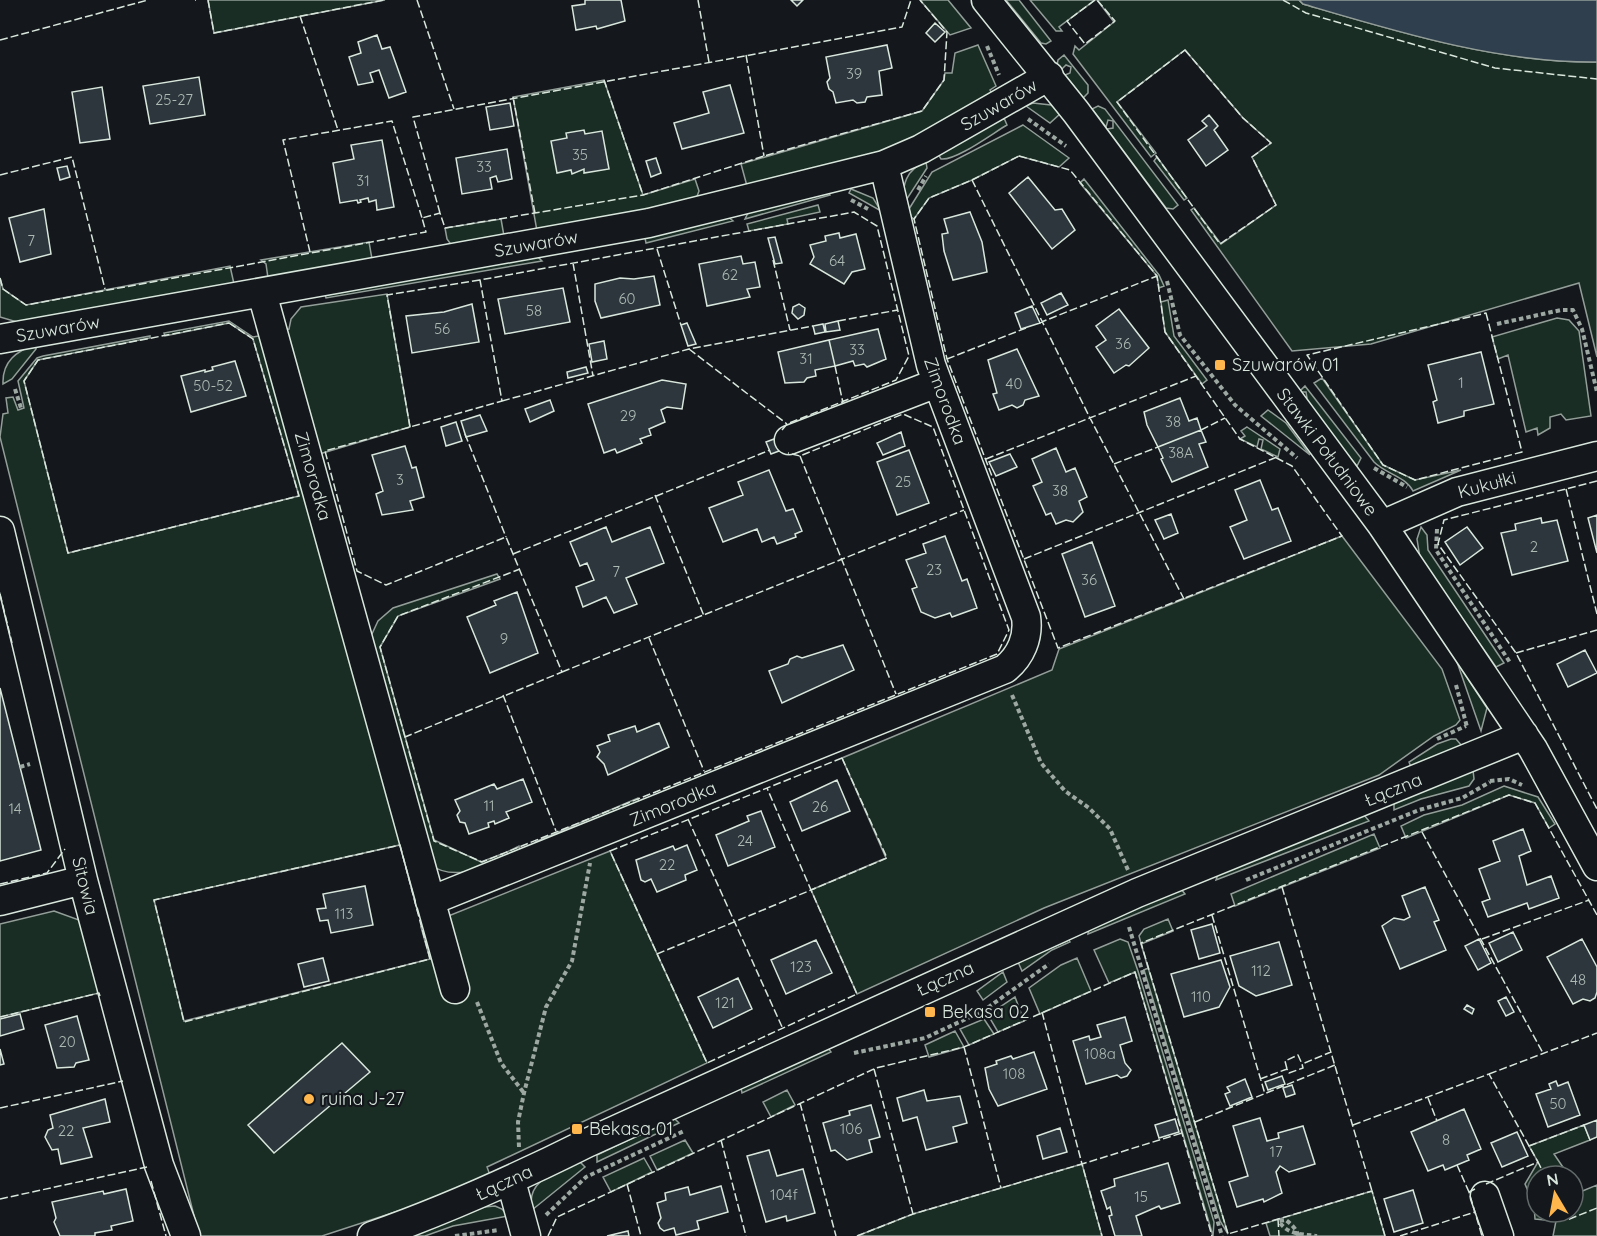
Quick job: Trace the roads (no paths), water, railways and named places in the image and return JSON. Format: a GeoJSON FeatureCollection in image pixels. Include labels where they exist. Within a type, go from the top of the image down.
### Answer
{"type":"FeatureCollection","features":[{"type":"Feature","properties":{"kind":"street","name":"Stawki Południowe"},"geometry":{"type":"LineString","coordinates":[[986,0],[1049,76],[1382,525],[1524,735],[1597,866]]}},
{"type":"Feature","properties":{"kind":"street","name":"Szuwarów"},"geometry":{"type":"LineString","coordinates":[[0,339],[649,223],[884,165],[921,149],[1049,76]]}},
{"type":"Feature","properties":{"kind":"street","name":"Zimorodka"},"geometry":{"type":"LineString","coordinates":[[262,293],[430,901],[1005,669],[1023,646],[1027,632],[1026,617],[937,383],[928,354],[884,165]]}},
{"type":"Feature","properties":{"kind":"street"},"geometry":{"type":"LineString","coordinates":[[789,440],[937,383]]}},
{"type":"Feature","properties":{"kind":"street","name":"Kukułki"},"geometry":{"type":"LineString","coordinates":[[1382,525],[1457,492],[1597,456]]}},
{"type":"Feature","properties":{"kind":"street","name":"Sitowia"},"geometry":{"type":"LineString","coordinates":[[0,531],[83,880],[159,1165],[186,1236]]}},
{"type":"Feature","properties":{"kind":"street","name":"Łączna"},"geometry":{"type":"LineString","coordinates":[[372,1236],[429,1216],[516,1178],[922,989],[1137,893],[1478,756],[1524,735]]}},
{"type":"Feature","properties":{"kind":"street"},"geometry":{"type":"LineString","coordinates":[[0,901],[83,880]]}},
{"type":"Feature","properties":{"kind":"street"},"geometry":{"type":"LineString","coordinates":[[430,901],[464,990]]}},
{"type":"Feature","properties":{"kind":"street"},"geometry":{"type":"LineString","coordinates":[[516,1178],[525,1230]]}},
{"type":"Feature","properties":{"kind":"street"},"geometry":{"type":"LineString","coordinates":[[1485,1196],[1499,1236]]}},
{"type":"Feature","properties":{"kind":"water"},"geometry":{"type":"Polygon","coordinates":[[[1299,0],[1597,0],[1597,62],[1523,57],[1448,44],[1339,15],[1303,4],[1299,0]]]}},
{"type":"Feature","properties":{"kind":"place","name":"Szuwarów 01"},"geometry":{"type":"Point","coordinates":[1220,365]}},
{"type":"Feature","properties":{"kind":"place","name":"Bekasa 02"},"geometry":{"type":"Point","coordinates":[930,1012]}},
{"type":"Feature","properties":{"kind":"place","name":"ruina J-27"},"geometry":{"type":"Point","coordinates":[309,1099]}},
{"type":"Feature","properties":{"kind":"place","name":"Bekasa 01"},"geometry":{"type":"Point","coordinates":[577,1129]}}]}
